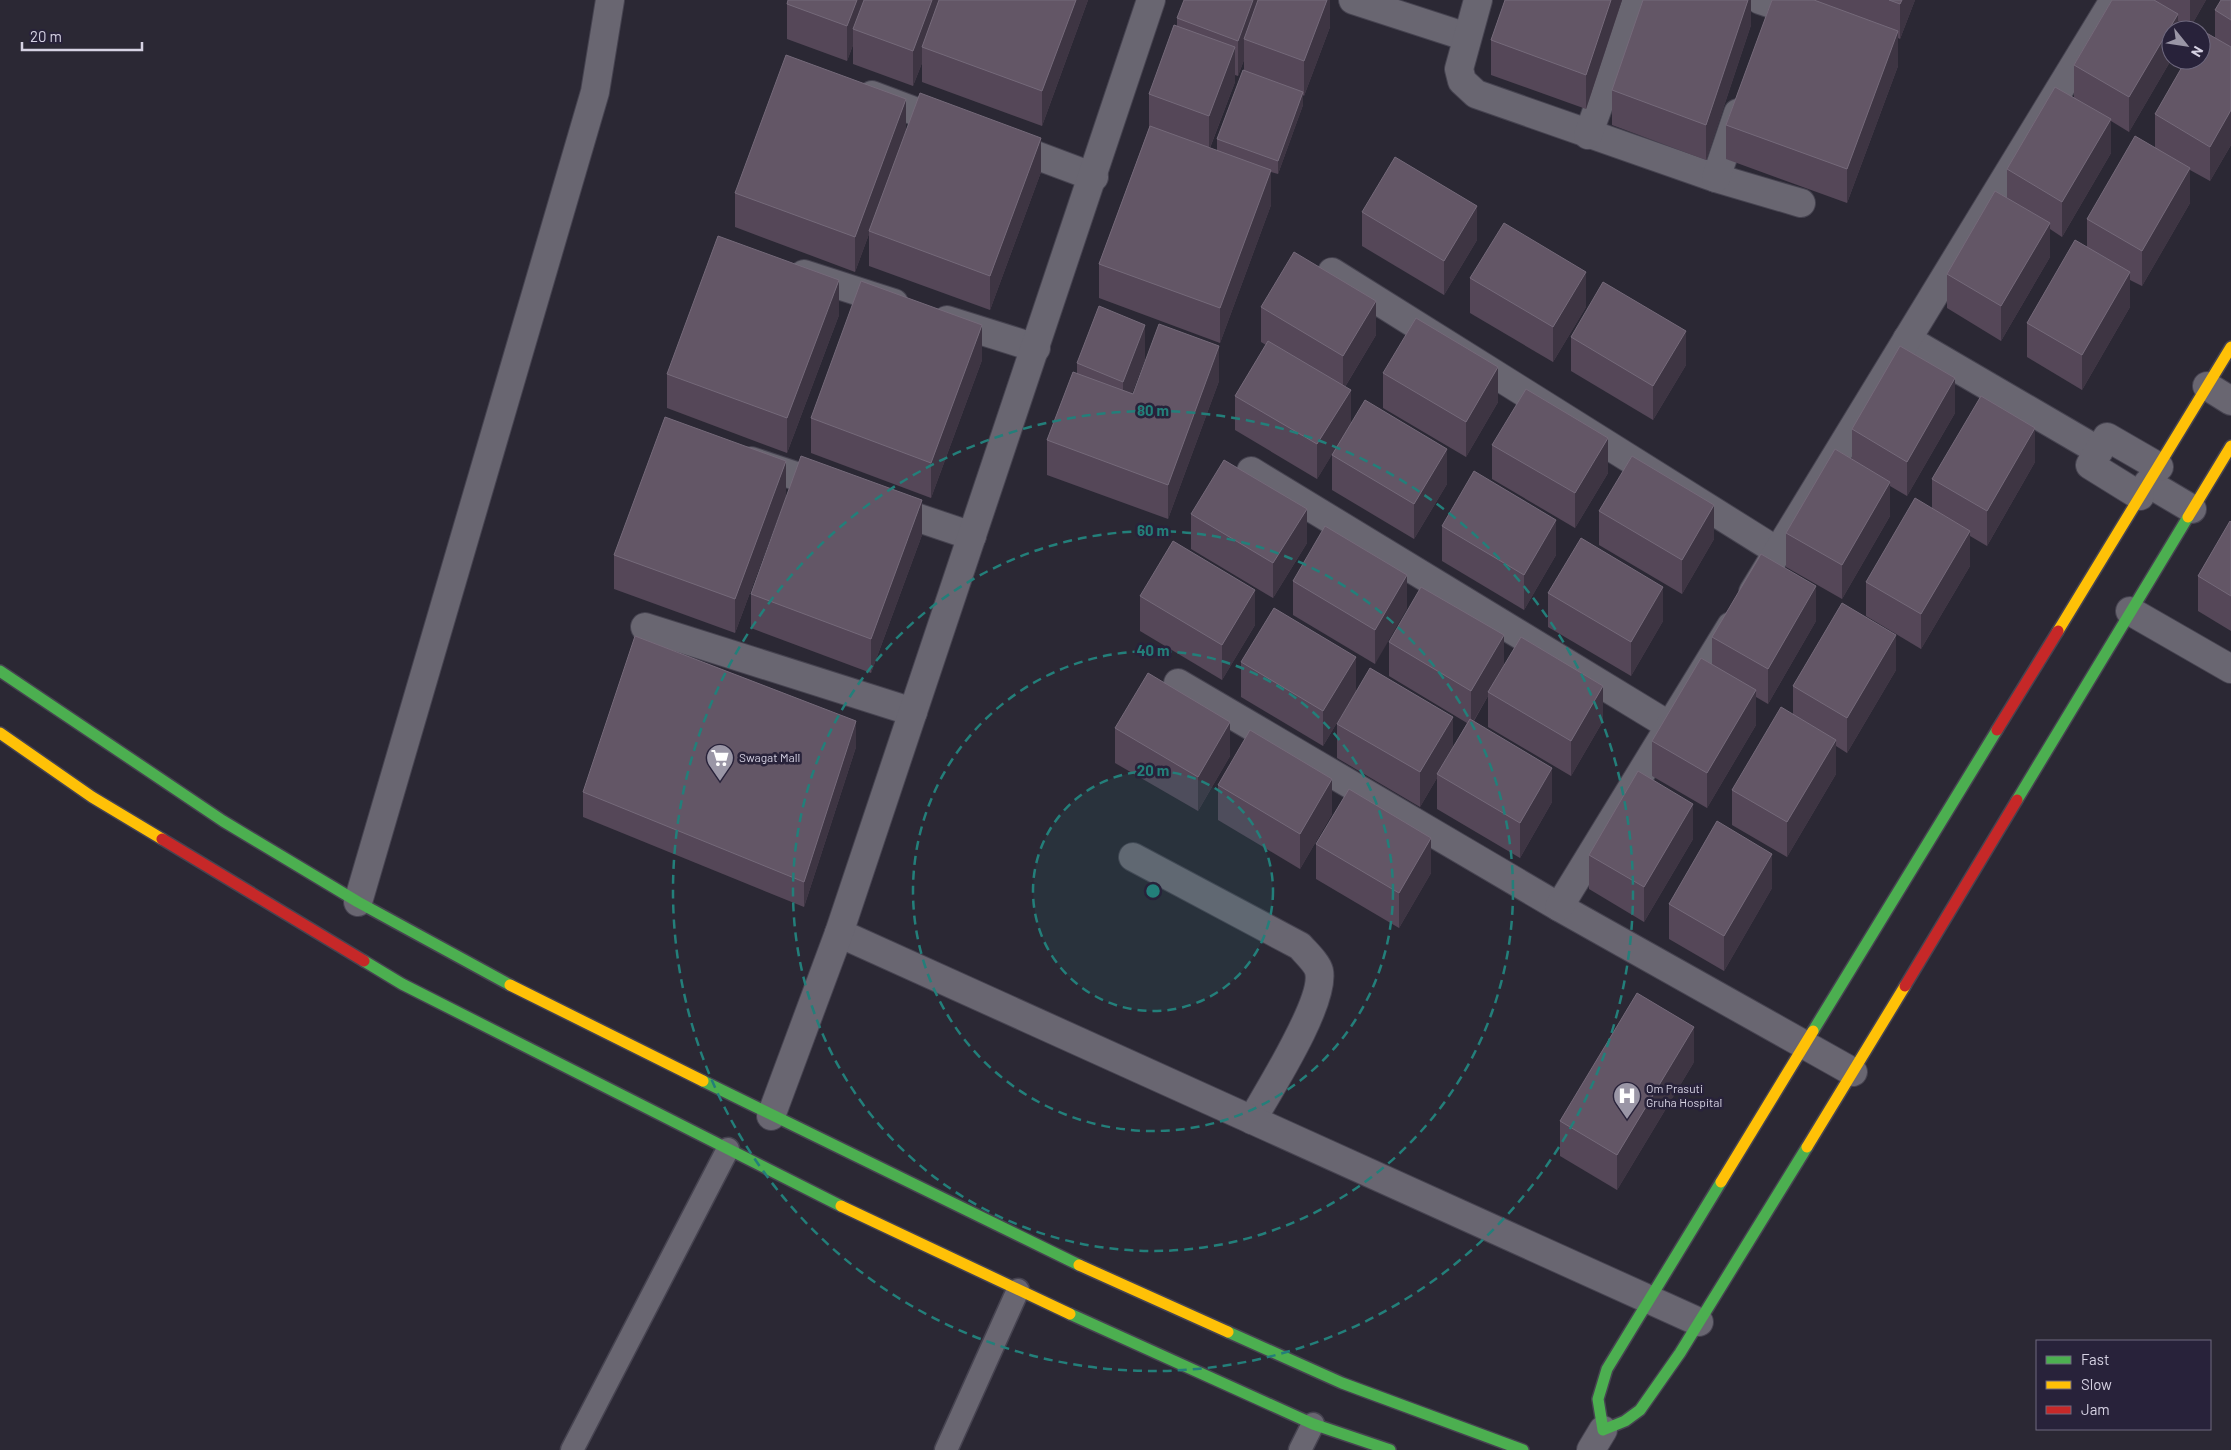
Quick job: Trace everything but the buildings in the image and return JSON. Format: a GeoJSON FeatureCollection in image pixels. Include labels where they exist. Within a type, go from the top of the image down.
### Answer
{"type":"FeatureCollection","features":[{"type":"Feature","properties":{"kind":"main road"},"geometry":{"type":"LineString","coordinates":[[1597,1440],[1598,1388],[1607,1369],[2231,346]]}},
{"type":"Feature","properties":{"kind":"main road"},"geometry":{"type":"LineString","coordinates":[[1597,1440],[1640,1410],[1699,1322],[1853,1072],[2231,446]]}},
{"type":"Feature","properties":{"kind":"main road"},"geometry":{"type":"LineString","coordinates":[[0,671],[222,821],[358,902],[542,1003],[1104,1277],[1324,1375],[1523,1450]]}},
{"type":"Feature","properties":{"kind":"main road"},"geometry":{"type":"LineString","coordinates":[[0,733],[92,797],[402,984],[820,1196],[1018,1290],[1313,1424],[1390,1450]]}},
{"type":"Feature","properties":{"kind":"street"},"geometry":{"type":"LineString","coordinates":[[358,902],[595,92],[610,0]]}},
{"type":"Feature","properties":{"kind":"street"},"geometry":{"type":"LineString","coordinates":[[771,1116],[839,933],[1094,177],[1151,0]]}},
{"type":"Feature","properties":{"kind":"street"},"geometry":{"type":"LineString","coordinates":[[1353,0],[1467,37]]}},
{"type":"Feature","properties":{"kind":"street"},"geometry":{"type":"LineString","coordinates":[[1478,0],[1459,69],[1462,81],[1476,94],[1588,135],[1716,178],[1801,203]]}},
{"type":"Feature","properties":{"kind":"street"},"geometry":{"type":"LineString","coordinates":[[1588,135],[1637,0]]}},
{"type":"Feature","properties":{"kind":"street"},"geometry":{"type":"LineString","coordinates":[[1559,907],[2114,0]]}},
{"type":"Feature","properties":{"kind":"street"},"geometry":{"type":"LineString","coordinates":[[1765,32],[1770,2],[1830,24]]}},
{"type":"Feature","properties":{"kind":"street"},"geometry":{"type":"LineString","coordinates":[[844,85],[1094,177]]}},
{"type":"Feature","properties":{"kind":"street"},"geometry":{"type":"LineString","coordinates":[[1716,178],[1747,87]]}},
{"type":"Feature","properties":{"kind":"street"},"geometry":{"type":"LineString","coordinates":[[798,272],[1036,348]]}},
{"type":"Feature","properties":{"kind":"street"},"geometry":{"type":"LineString","coordinates":[[1332,272],[1777,552]]}},
{"type":"Feature","properties":{"kind":"street"},"geometry":{"type":"LineString","coordinates":[[1907,339],[2099,451],[2090,465],[2149,482],[2192,509]]}},
{"type":"Feature","properties":{"kind":"street"},"geometry":{"type":"LineString","coordinates":[[2207,386],[2231,401]]}},
{"type":"Feature","properties":{"kind":"street"},"geometry":{"type":"LineString","coordinates":[[743,459],[972,536]]}},
{"type":"Feature","properties":{"kind":"street"},"geometry":{"type":"LineString","coordinates":[[1251,471],[1670,726]]}},
{"type":"Feature","properties":{"kind":"street"},"geometry":{"type":"LineString","coordinates":[[2130,611],[2231,669]]}},
{"type":"Feature","properties":{"kind":"street"},"geometry":{"type":"LineString","coordinates":[[645,627],[913,712]]}},
{"type":"Feature","properties":{"kind":"street"},"geometry":{"type":"LineString","coordinates":[[1178,683],[1559,907],[1853,1072]]}},
{"type":"Feature","properties":{"kind":"street"},"geometry":{"type":"LineString","coordinates":[[1133,857],[1300,946],[1319,969],[1320,988],[1306,1023],[1252,1120]]}},
{"type":"Feature","properties":{"kind":"street"},"geometry":{"type":"LineString","coordinates":[[839,933],[1699,1322]]}},
{"type":"Feature","properties":{"kind":"lane"},"geometry":{"type":"LineString","coordinates":[[572,1450],[728,1149]]}},
{"type":"Feature","properties":{"kind":"lane"},"geometry":{"type":"LineString","coordinates":[[946,1450],[1018,1290]]}},
{"type":"Feature","properties":{"kind":"lane"},"geometry":{"type":"LineString","coordinates":[[1300,1450],[1313,1424]]}},
{"type":"Feature","properties":{"kind":"traffic: fast"},"geometry":{"type":"LineString","coordinates":[[2017,800],[2188,517]]}},
{"type":"Feature","properties":{"kind":"traffic: fast"},"geometry":{"type":"LineString","coordinates":[[0,671],[223,821],[358,902],[510,985]]}},
{"type":"Feature","properties":{"kind":"traffic: fast"},"geometry":{"type":"LineString","coordinates":[[1813,1031],[1997,730]]}},
{"type":"Feature","properties":{"kind":"traffic: fast"},"geometry":{"type":"LineString","coordinates":[[364,961],[402,984],[841,1206]]}},
{"type":"Feature","properties":{"kind":"traffic: fast"},"geometry":{"type":"LineString","coordinates":[[703,1081],[1079,1265]]}},
{"type":"Feature","properties":{"kind":"traffic: fast"},"geometry":{"type":"LineString","coordinates":[[1721,1182],[1607,1369],[1598,1399],[1603,1430],[1625,1421],[1640,1410],[1680,1353],[1807,1147]]}},
{"type":"Feature","properties":{"kind":"traffic: fast"},"geometry":{"type":"LineString","coordinates":[[1070,1314],[1313,1424],[1390,1450]]}},
{"type":"Feature","properties":{"kind":"traffic: fast"},"geometry":{"type":"LineString","coordinates":[[1228,1332],[1342,1383],[1523,1450]]}},
{"type":"Feature","properties":{"kind":"traffic: slow"},"geometry":{"type":"LineString","coordinates":[[2058,631],[2231,347]]}},
{"type":"Feature","properties":{"kind":"traffic: slow"},"geometry":{"type":"LineString","coordinates":[[2188,517],[2231,446]]}},
{"type":"Feature","properties":{"kind":"traffic: slow"},"geometry":{"type":"LineString","coordinates":[[0,733],[92,797],[162,839]]}},
{"type":"Feature","properties":{"kind":"traffic: slow"},"geometry":{"type":"LineString","coordinates":[[510,985],[703,1081]]}},
{"type":"Feature","properties":{"kind":"traffic: slow"},"geometry":{"type":"LineString","coordinates":[[1807,1147],[1905,986]]}},
{"type":"Feature","properties":{"kind":"traffic: slow"},"geometry":{"type":"LineString","coordinates":[[1721,1182],[1813,1031]]}},
{"type":"Feature","properties":{"kind":"traffic: slow"},"geometry":{"type":"LineString","coordinates":[[841,1206],[1070,1314]]}},
{"type":"Feature","properties":{"kind":"traffic: slow"},"geometry":{"type":"LineString","coordinates":[[1079,1265],[1228,1332]]}},
{"type":"Feature","properties":{"kind":"traffic: jam"},"geometry":{"type":"LineString","coordinates":[[1997,730],[2058,631]]}},
{"type":"Feature","properties":{"kind":"traffic: jam"},"geometry":{"type":"LineString","coordinates":[[1905,986],[2017,800]]}},
{"type":"Feature","properties":{"kind":"traffic: jam"},"geometry":{"type":"LineString","coordinates":[[162,839],[364,961]]}},
{"type":"Feature","properties":{"kind":"place","name":"Swagat Mall"},"geometry":{"type":"Point","coordinates":[720,782]}},
{"type":"Feature","properties":{"kind":"place","name":"Om Prasuti Gruha Hospital"},"geometry":{"type":"Point","coordinates":[1627,1120]}}]}
